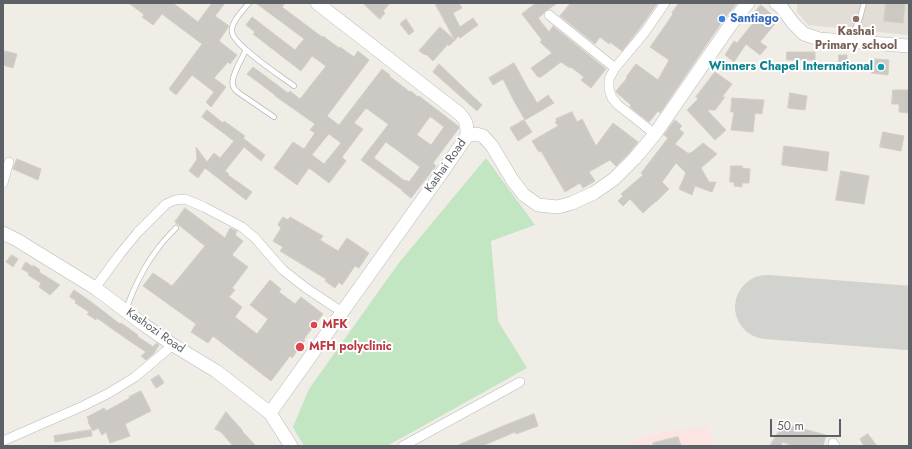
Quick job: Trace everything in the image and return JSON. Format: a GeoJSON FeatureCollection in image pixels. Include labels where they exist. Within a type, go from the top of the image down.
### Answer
{"type":"FeatureCollection","features":[{"type":"Feature","properties":{"kind":"street"},"geometry":{"type":"LineString","coordinates":[[317,3],[460,114],[466,120],[467,136]]}},
{"type":"Feature","properties":{"kind":"street"},"geometry":{"type":"LineString","coordinates":[[655,134],[618,105],[612,98],[609,90],[609,79],[615,68],[645,32],[665,3]]}},
{"type":"Feature","properties":{"kind":"street","name":"Kashai Road"},"geometry":{"type":"LineString","coordinates":[[270,413],[444,171],[467,136],[476,134],[483,136],[492,146],[513,181],[524,195],[538,205],[558,207],[572,203],[594,193],[614,179],[635,158],[655,134],[725,33],[748,3]]}},
{"type":"Feature","properties":{"kind":"street"},"geometry":{"type":"LineString","coordinates":[[780,5],[793,23],[804,34],[819,39],[909,46]]}},
{"type":"Feature","properties":{"kind":"street"},"geometry":{"type":"LineString","coordinates":[[549,15],[615,68]]}},
{"type":"Feature","properties":{"kind":"street"},"geometry":{"type":"LineString","coordinates":[[3,183],[9,162]]}},
{"type":"Feature","properties":{"kind":"street"},"geometry":{"type":"LineString","coordinates":[[95,288],[120,254],[166,204],[175,200],[185,200],[204,207],[242,227],[255,238],[283,270],[306,288],[342,312]]}},
{"type":"Feature","properties":{"kind":"street","name":"Kashozi Road"},"geometry":{"type":"LineString","coordinates":[[3,232],[95,288],[173,345],[216,372],[270,413],[291,446]]}},
{"type":"Feature","properties":{"kind":"street"},"geometry":{"type":"LineString","coordinates":[[3,441],[84,406],[109,393],[135,377],[173,345]]}},
{"type":"Feature","properties":{"kind":"street"},"geometry":{"type":"LineString","coordinates":[[403,446],[520,382]]}},
{"type":"Feature","properties":{"kind":"lane"},"geometry":{"type":"LineString","coordinates":[[248,3],[233,24],[232,32],[235,39],[246,50],[294,86]]}},
{"type":"Feature","properties":{"kind":"lane"},"geometry":{"type":"LineString","coordinates":[[848,42],[859,21],[864,3]]}},
{"type":"Feature","properties":{"kind":"lane"},"geometry":{"type":"LineString","coordinates":[[246,50],[233,77],[232,84],[234,89],[274,117]]}},
{"type":"Feature","properties":{"kind":"lane"},"geometry":{"type":"LineString","coordinates":[[126,311],[131,294],[141,273],[159,246],[176,228]]}},
{"type":"Feature","properties":{"kind":"shaded area","name":"Kashai Primary school"},"geometry":{"type":"Polygon","coordinates":[[[797,3],[909,3],[909,35],[808,25],[797,12],[797,3]]]}},
{"type":"Feature","properties":{"kind":"shaded area"},"geometry":{"type":"Polygon","coordinates":[[[707,426],[714,446],[621,446],[652,434],[707,426]]]}},
{"type":"Feature","properties":{"kind":"green space"},"geometry":{"type":"Polygon","coordinates":[[[486,158],[535,225],[491,241],[498,321],[527,368],[387,446],[304,446],[293,427],[309,389],[398,264],[486,158]]]}},
{"type":"Feature","properties":{"kind":"building"},"geometry":{"type":"Polygon","coordinates":[[[129,3],[173,3],[198,22],[212,3],[225,3],[215,16],[229,26],[219,41],[237,55],[230,64],[228,62],[214,78],[226,87],[211,107],[206,102],[214,92],[192,75],[176,95],[169,89],[202,44],[162,14],[153,25],[142,17],[144,15],[129,3]]]}},
{"type":"Feature","properties":{"kind":"building"},"geometry":{"type":"Polygon","coordinates":[[[256,3],[285,3],[282,7],[322,37],[323,36],[354,57],[358,51],[369,60],[327,116],[339,125],[382,69],[410,92],[411,91],[418,97],[419,96],[458,126],[459,128],[433,163],[436,166],[411,198],[361,160],[388,125],[366,108],[354,123],[363,129],[342,157],[346,161],[329,183],[309,168],[297,185],[274,168],[293,142],[304,149],[315,133],[310,130],[315,124],[247,74],[253,67],[288,93],[290,91],[300,99],[326,66],[312,56],[301,71],[253,34],[255,32],[246,25],[252,17],[295,50],[304,39],[256,3]],[[430,117],[417,135],[431,145],[444,127],[430,117]],[[329,134],[312,155],[324,164],[341,143],[329,134]],[[386,142],[374,158],[405,181],[406,180],[409,182],[420,167],[386,142]]]}},
{"type":"Feature","properties":{"kind":"building"},"geometry":{"type":"Polygon","coordinates":[[[363,3],[390,3],[383,11],[385,13],[380,19],[363,3]]]}},
{"type":"Feature","properties":{"kind":"building"},"geometry":{"type":"Polygon","coordinates":[[[435,3],[459,3],[462,8],[453,13],[460,27],[473,18],[478,25],[460,38],[458,36],[455,40],[435,3]]]}},
{"type":"Feature","properties":{"kind":"building"},"geometry":{"type":"Polygon","coordinates":[[[536,3],[557,3],[538,18],[549,32],[553,26],[606,69],[591,88],[581,80],[584,77],[571,67],[570,68],[561,62],[541,77],[538,77],[531,68],[552,53],[540,42],[542,40],[522,14],[536,3]]]}},
{"type":"Feature","properties":{"kind":"building"},"geometry":{"type":"Polygon","coordinates":[[[571,3],[657,4],[622,51],[600,37],[595,44],[560,16],[571,3]]]}},
{"type":"Feature","properties":{"kind":"building"},"geometry":{"type":"Polygon","coordinates":[[[679,3],[737,3],[722,22],[660,113],[658,111],[649,122],[630,107],[631,105],[616,91],[636,64],[658,80],[669,60],[650,47],[679,3]]]}},
{"type":"Feature","properties":{"kind":"building"},"geometry":{"type":"Polygon","coordinates":[[[886,3],[905,3],[903,23],[884,21],[886,3]]]}},
{"type":"Feature","properties":{"kind":"building"},"geometry":{"type":"Polygon","coordinates":[[[761,5],[778,20],[760,42],[767,47],[760,55],[746,44],[734,62],[725,55],[734,41],[737,43],[753,23],[749,19],[761,5]]]}},
{"type":"Feature","properties":{"kind":"building"},"geometry":{"type":"Polygon","coordinates":[[[406,19],[414,31],[409,35],[400,24],[406,19]]]}},
{"type":"Feature","properties":{"kind":"building"},"geometry":{"type":"Polygon","coordinates":[[[440,27],[455,40],[449,46],[448,44],[433,61],[426,54],[425,55],[419,51],[440,27]]]}},
{"type":"Feature","properties":{"kind":"building"},"geometry":{"type":"Polygon","coordinates":[[[5,51],[17,54],[13,68],[3,65],[5,51]]]}},
{"type":"Feature","properties":{"kind":"building"},"geometry":{"type":"Polygon","coordinates":[[[787,52],[815,52],[815,60],[787,60],[787,52]]]}},
{"type":"Feature","properties":{"kind":"building"},"geometry":{"type":"Polygon","coordinates":[[[839,55],[847,55],[847,65],[839,64],[839,55]]]}},
{"type":"Feature","properties":{"kind":"building","name":"Winners Chapel International"},"geometry":{"type":"Polygon","coordinates":[[[874,59],[889,60],[888,75],[872,73],[874,59]]]}},
{"type":"Feature","properties":{"kind":"building"},"geometry":{"type":"Polygon","coordinates":[[[514,63],[537,103],[548,95],[554,103],[525,120],[503,79],[493,85],[489,78],[514,63]]]}},
{"type":"Feature","properties":{"kind":"building"},"geometry":{"type":"Polygon","coordinates":[[[439,64],[482,105],[477,111],[433,72],[439,64]]]}},
{"type":"Feature","properties":{"kind":"building"},"geometry":{"type":"Polygon","coordinates":[[[715,72],[732,84],[722,97],[725,97],[715,110],[707,110],[726,130],[715,140],[687,110],[698,99],[696,97],[715,72]]]}},
{"type":"Feature","properties":{"kind":"building"},"geometry":{"type":"Polygon","coordinates":[[[893,90],[909,90],[909,113],[899,112],[899,104],[892,104],[893,90]]]}},
{"type":"Feature","properties":{"kind":"building"},"geometry":{"type":"Polygon","coordinates":[[[790,93],[807,96],[805,110],[788,108],[790,93]]]}},
{"type":"Feature","properties":{"kind":"building"},"geometry":{"type":"Polygon","coordinates":[[[732,98],[764,100],[762,114],[755,113],[753,132],[731,130],[734,112],[731,112],[732,98]]]}},
{"type":"Feature","properties":{"kind":"building"},"geometry":{"type":"Polygon","coordinates":[[[207,110],[223,123],[224,121],[245,136],[243,138],[265,155],[261,161],[244,147],[225,171],[229,174],[228,175],[252,192],[246,200],[205,168],[198,178],[189,171],[197,159],[196,147],[207,162],[214,153],[220,158],[234,141],[202,117],[207,110]]]}},
{"type":"Feature","properties":{"kind":"building"},"geometry":{"type":"Polygon","coordinates":[[[572,112],[577,122],[582,119],[596,146],[613,123],[638,142],[616,166],[610,160],[589,172],[595,181],[583,188],[580,183],[565,192],[541,151],[539,152],[532,141],[558,126],[555,122],[557,121],[556,119],[572,112]]]}},
{"type":"Feature","properties":{"kind":"building"},"geometry":{"type":"Polygon","coordinates":[[[524,120],[532,132],[518,141],[510,128],[524,120]]]}},
{"type":"Feature","properties":{"kind":"building"},"geometry":{"type":"Polygon","coordinates":[[[675,120],[682,126],[679,129],[684,133],[675,144],[689,154],[703,143],[717,154],[701,168],[709,182],[716,182],[712,192],[695,186],[692,195],[679,189],[686,173],[676,163],[662,182],[669,189],[643,213],[630,199],[623,206],[618,201],[623,196],[621,194],[643,175],[641,173],[668,138],[664,135],[675,120]]]}},
{"type":"Feature","properties":{"kind":"building"},"geometry":{"type":"Polygon","coordinates":[[[883,132],[904,136],[901,151],[880,147],[883,132]]]}},
{"type":"Feature","properties":{"kind":"building"},"geometry":{"type":"Polygon","coordinates":[[[784,146],[829,152],[827,171],[782,165],[784,146]]]}},
{"type":"Feature","properties":{"kind":"building"},"geometry":{"type":"Polygon","coordinates":[[[17,159],[41,169],[38,180],[13,169],[17,159]]]}},
{"type":"Feature","properties":{"kind":"building"},"geometry":{"type":"Polygon","coordinates":[[[731,166],[742,166],[742,168],[750,169],[749,183],[742,183],[742,187],[734,186],[734,182],[730,182],[731,166]]]}},
{"type":"Feature","properties":{"kind":"building"},"geometry":{"type":"Polygon","coordinates":[[[841,171],[869,176],[864,204],[836,200],[841,171]]]}},
{"type":"Feature","properties":{"kind":"building"},"geometry":{"type":"Polygon","coordinates":[[[185,208],[225,238],[230,228],[237,231],[235,235],[243,241],[232,255],[248,267],[232,288],[235,290],[229,297],[242,307],[235,317],[257,334],[268,319],[250,305],[270,280],[281,289],[279,292],[295,304],[301,297],[323,314],[292,358],[290,356],[271,381],[213,336],[208,343],[191,332],[196,324],[143,286],[153,273],[172,286],[205,246],[175,222],[185,208]]]}},
{"type":"Feature","properties":{"kind":"building"},"geometry":{"type":"Polygon","coordinates":[[[283,217],[288,220],[290,217],[323,236],[320,240],[338,251],[347,238],[369,253],[359,268],[355,266],[342,285],[339,282],[335,288],[325,281],[326,279],[280,251],[283,247],[273,241],[281,228],[278,225],[283,217]]]}},
{"type":"Feature","properties":{"kind":"building"},"geometry":{"type":"Polygon","coordinates":[[[12,255],[18,259],[13,267],[6,262],[12,255]]]}},
{"type":"Feature","properties":{"kind":"building"},"geometry":{"type":"Polygon","coordinates":[[[26,262],[33,267],[33,265],[40,270],[39,272],[60,285],[50,295],[39,287],[41,283],[28,275],[29,273],[22,269],[26,262]]]}},
{"type":"Feature","properties":{"kind":"building"},"geometry":{"type":"Polygon","coordinates":[[[74,290],[120,324],[121,323],[138,335],[137,336],[152,346],[151,348],[157,343],[159,345],[154,353],[146,360],[141,356],[146,352],[97,318],[96,320],[87,314],[89,312],[75,303],[76,301],[70,297],[74,290]]]}},
{"type":"Feature","properties":{"kind":"building"},"geometry":{"type":"Polygon","coordinates":[[[159,375],[164,383],[156,388],[151,380],[159,375]]]}},
{"type":"Feature","properties":{"kind":"building"},"geometry":{"type":"Polygon","coordinates":[[[141,391],[151,411],[125,424],[130,436],[110,443],[106,432],[102,435],[98,428],[93,431],[87,417],[104,408],[106,411],[141,391]]]}},
{"type":"Feature","properties":{"kind":"building"},"geometry":{"type":"Polygon","coordinates":[[[226,412],[256,446],[233,446],[221,432],[215,429],[226,412]]]}},
{"type":"Feature","properties":{"kind":"building"},"geometry":{"type":"Polygon","coordinates":[[[534,414],[538,426],[516,434],[515,432],[482,446],[456,446],[503,426],[534,414]]]}},
{"type":"Feature","properties":{"kind":"building"},"geometry":{"type":"Polygon","coordinates":[[[782,426],[790,431],[792,426],[826,435],[823,446],[794,446],[782,442],[781,446],[770,446],[782,426]]]}},
{"type":"Feature","properties":{"kind":"building"},"geometry":{"type":"Polygon","coordinates":[[[91,430],[92,436],[55,442],[54,436],[91,430]]]}},
{"type":"Feature","properties":{"kind":"building"},"geometry":{"type":"Polygon","coordinates":[[[868,434],[877,446],[864,446],[860,439],[868,434]]]}},
{"type":"Feature","properties":{"kind":"building"},"geometry":{"type":"Polygon","coordinates":[[[678,437],[681,446],[653,446],[653,443],[678,437]]]}},
{"type":"Feature","properties":{"kind":"runway"},"geometry":{"type":"LineString","coordinates":[[767,307],[909,318]]}},
{"type":"Feature","properties":{"kind":"place","name":"Santiago"},"geometry":{"type":"Point","coordinates":[722,19]}},
{"type":"Feature","properties":{"kind":"place","name":"Kashai Primary school"},"geometry":{"type":"Point","coordinates":[856,19]}},
{"type":"Feature","properties":{"kind":"place","name":"Winners Chapel International"},"geometry":{"type":"Point","coordinates":[881,67]}},
{"type":"Feature","properties":{"kind":"place","name":"MFK"},"geometry":{"type":"Point","coordinates":[314,325]}},
{"type":"Feature","properties":{"kind":"place","name":"MFH polyclinic"},"geometry":{"type":"Point","coordinates":[300,347]}}]}
